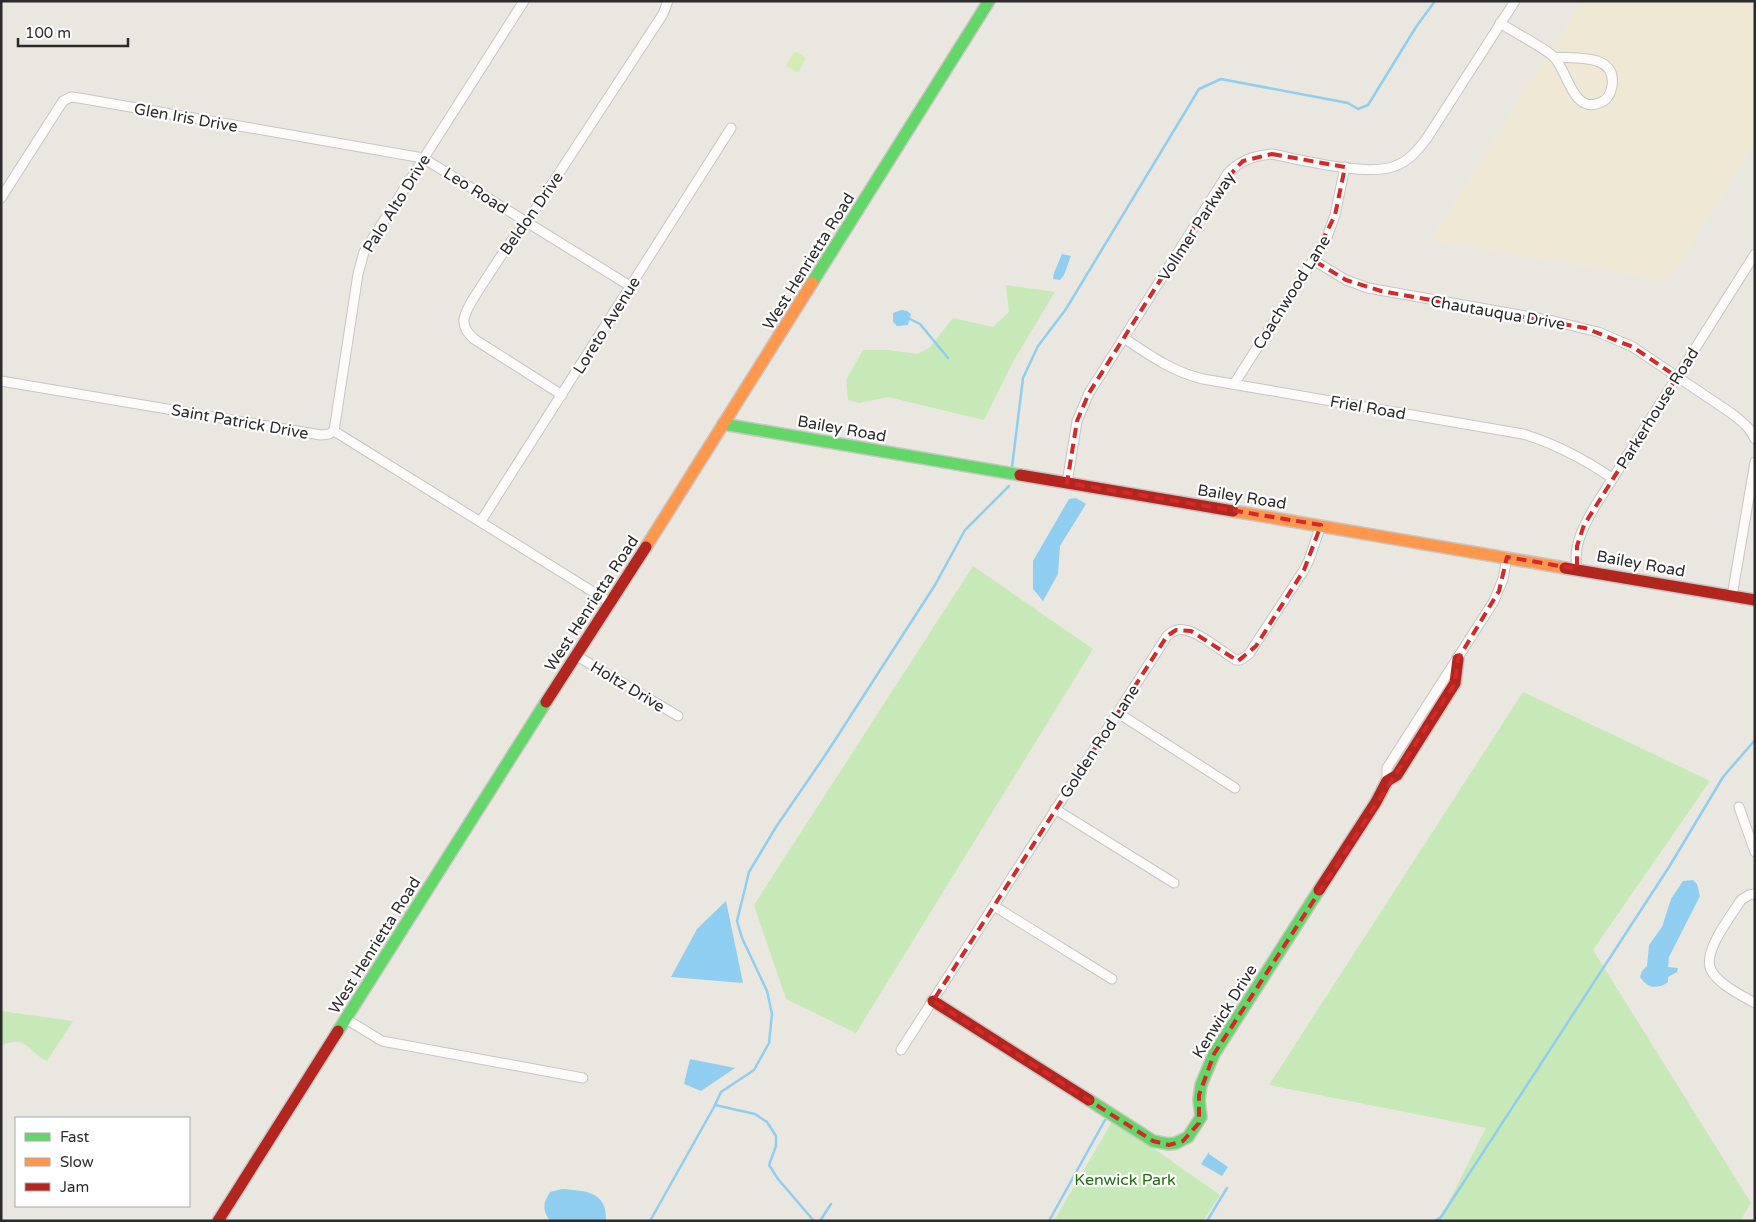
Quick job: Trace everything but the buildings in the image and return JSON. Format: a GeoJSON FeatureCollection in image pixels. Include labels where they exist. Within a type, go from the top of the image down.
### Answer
{"type":"FeatureCollection","features":[{"type":"Feature","properties":{"kind":"street","name":"Palo Alto Drive"},"geometry":{"type":"LineString","coordinates":[[334,430],[361,262],[369,244],[524,1]]}},
{"type":"Feature","properties":{"kind":"street","name":"Beldon Drive"},"geometry":{"type":"LineString","coordinates":[[562,395],[474,339],[466,332],[464,318],[469,306],[516,234],[527,222],[663,14],[668,1]]}},
{"type":"Feature","properties":{"kind":"street","name":"West Henrietta Road"},"geometry":{"type":"LineString","coordinates":[[218,1221],[873,189],[989,1]]}},
{"type":"Feature","properties":{"kind":"street","name":"Vollmer Parkway"},"geometry":{"type":"LineString","coordinates":[[1067,483],[1072,442],[1082,408],[1089,393],[1221,184],[1236,166],[1252,157],[1272,154],[1345,167],[1375,170],[1396,166],[1413,154],[1427,138],[1514,1]]}},
{"type":"Feature","properties":{"kind":"street"},"geometry":{"type":"LineString","coordinates":[[1500,23],[1554,57],[1578,98],[1588,105],[1599,104],[1608,98],[1612,88],[1613,76],[1610,69],[1602,61],[1554,57]]}},
{"type":"Feature","properties":{"kind":"street","name":"Glen Iris Drive"},"geometry":{"type":"LineString","coordinates":[[1,198],[62,101],[71,97],[423,158]]}},
{"type":"Feature","properties":{"kind":"street","name":"Loreto Avenue"},"geometry":{"type":"LineString","coordinates":[[481,521],[731,128]]}},
{"type":"Feature","properties":{"kind":"street","name":"Leo Road"},"geometry":{"type":"LineString","coordinates":[[423,158],[630,286]]}},
{"type":"Feature","properties":{"kind":"street","name":"Coachwood Lane"},"geometry":{"type":"LineString","coordinates":[[1234,384],[1326,240],[1335,215],[1345,167]]}},
{"type":"Feature","properties":{"kind":"street","name":"Parkerhouse Road"},"geometry":{"type":"LineString","coordinates":[[1577,568],[1575,558],[1580,534],[1594,508],[1755,254]]}},
{"type":"Feature","properties":{"kind":"street","name":"Chautauqua Drive"},"geometry":{"type":"LineString","coordinates":[[1313,260],[1346,280],[1368,288],[1553,321],[1598,332],[1632,347],[1677,377],[1746,425],[1755,439]]}},
{"type":"Feature","properties":{"kind":"street","name":"Friel Road"},"geometry":{"type":"LineString","coordinates":[[1124,338],[1177,371],[1203,379],[1523,434],[1554,444],[1571,452],[1612,478]]}},
{"type":"Feature","properties":{"kind":"street","name":"Saint Patrick Drive"},"geometry":{"type":"LineString","coordinates":[[1,381],[321,435],[329,434],[334,430]]}},
{"type":"Feature","properties":{"kind":"street","name":"Bailey Road"},"geometry":{"type":"LineString","coordinates":[[723,424],[1577,568],[1755,600]]}},
{"type":"Feature","properties":{"kind":"street"},"geometry":{"type":"LineString","coordinates":[[334,430],[611,603]]}},
{"type":"Feature","properties":{"kind":"street"},"geometry":{"type":"LineString","coordinates":[[1732,596],[1752,496],[1755,462]]}},
{"type":"Feature","properties":{"kind":"street","name":"Golden Rod Lane"},"geometry":{"type":"LineString","coordinates":[[902,1050],[1164,641],[1176,630],[1191,631],[1236,660],[1240,660],[1249,654],[1304,570],[1321,525]]}},
{"type":"Feature","properties":{"kind":"street","name":"Kenwick Drive"},"geometry":{"type":"LineString","coordinates":[[933,1001],[1154,1141],[1168,1145],[1183,1141],[1194,1130],[1201,1117],[1198,1105],[1199,1095],[1207,1068],[1214,1054],[1387,782],[1396,775],[1455,683],[1458,659],[1500,591],[1507,557]]}},
{"type":"Feature","properties":{"kind":"street","name":"Holtz Drive"},"geometry":{"type":"LineString","coordinates":[[577,656],[678,716]]}},
{"type":"Feature","properties":{"kind":"street"},"geometry":{"type":"LineString","coordinates":[[1118,713],[1235,788]]}},
{"type":"Feature","properties":{"kind":"street"},"geometry":{"type":"LineString","coordinates":[[1739,807],[1755,852]]}},
{"type":"Feature","properties":{"kind":"street"},"geometry":{"type":"LineString","coordinates":[[1055,809],[1174,883]]}},
{"type":"Feature","properties":{"kind":"street"},"geometry":{"type":"LineString","coordinates":[[1755,894],[1741,900],[1714,943],[1710,953],[1710,962],[1711,970],[1724,984],[1755,1003]]}},
{"type":"Feature","properties":{"kind":"street"},"geometry":{"type":"LineString","coordinates":[[994,906],[1112,979]]}},
{"type":"Feature","properties":{"kind":"street"},"geometry":{"type":"LineString","coordinates":[[346,1019],[382,1041],[583,1078]]}},
{"type":"Feature","properties":{"kind":"highlighted area"},"geometry":{"type":"Polygon","coordinates":[[[1272,154],[1345,167],[1335,215],[1313,260],[1346,280],[1381,291],[1585,328],[1633,347],[1677,377],[1584,525],[1577,546],[1577,569],[1507,557],[1499,591],[1458,659],[1455,683],[1214,1054],[1199,1095],[1199,1123],[1183,1141],[1169,1145],[1153,1141],[933,1001],[1167,636],[1176,630],[1191,631],[1238,661],[1256,646],[1304,570],[1321,525],[1067,483],[1077,421],[1089,393],[1221,184],[1243,161],[1272,154]]]}},
{"type":"Feature","properties":{"kind":"shaded area"},"geometry":{"type":"Polygon","coordinates":[[[1582,1],[1735,1],[1755,5],[1755,144],[1668,281],[1430,240],[1582,1]]]}},
{"type":"Feature","properties":{"kind":"green space"},"geometry":{"type":"Polygon","coordinates":[[[795,51],[806,58],[798,73],[786,66],[795,51]]]}},
{"type":"Feature","properties":{"kind":"green space"},"geometry":{"type":"Polygon","coordinates":[[[1006,285],[1055,292],[1014,360],[984,420],[888,397],[859,403],[848,400],[846,380],[863,350],[887,350],[918,354],[930,347],[953,318],[993,327],[1009,312],[1006,285]]]}},
{"type":"Feature","properties":{"kind":"green space"},"geometry":{"type":"Polygon","coordinates":[[[973,566],[1093,649],[856,1033],[786,999],[754,905],[973,566]]]}},
{"type":"Feature","properties":{"kind":"green space"},"geometry":{"type":"Polygon","coordinates":[[[1523,692],[1710,781],[1593,950],[1751,1203],[1740,1221],[1439,1221],[1486,1128],[1269,1085],[1523,692]]]}},
{"type":"Feature","properties":{"kind":"green space"},"geometry":{"type":"Polygon","coordinates":[[[1,1011],[73,1021],[47,1061],[22,1043],[9,1043],[1,1046],[1,1011]]]}},
{"type":"Feature","properties":{"kind":"green space","name":"Kenwick Park"},"geometry":{"type":"Polygon","coordinates":[[[1113,1120],[1220,1195],[1203,1221],[1054,1221],[1113,1120]]]}},
{"type":"Feature","properties":{"kind":"water"},"geometry":{"type":"Polygon","coordinates":[[[1062,254],[1071,256],[1064,275],[1060,280],[1053,279],[1054,273],[1062,254]]]}},
{"type":"Feature","properties":{"kind":"water"},"geometry":{"type":"Polygon","coordinates":[[[901,310],[911,314],[908,325],[897,326],[893,322],[893,313],[901,310]]]}},
{"type":"Feature","properties":{"kind":"water"},"geometry":{"type":"Polygon","coordinates":[[[1076,498],[1086,504],[1060,546],[1058,574],[1043,601],[1033,589],[1033,561],[1069,499],[1076,498]]]}},
{"type":"Feature","properties":{"kind":"water"},"geometry":{"type":"Polygon","coordinates":[[[1693,880],[1697,884],[1700,896],[1669,957],[1668,967],[1678,968],[1677,972],[1668,977],[1668,982],[1664,985],[1649,986],[1640,977],[1642,971],[1647,966],[1649,945],[1662,927],[1671,899],[1683,881],[1693,880]]]}},
{"type":"Feature","properties":{"kind":"water"},"geometry":{"type":"Polygon","coordinates":[[[726,901],[743,983],[671,977],[697,929],[726,901]]]}},
{"type":"Feature","properties":{"kind":"water"},"geometry":{"type":"Polygon","coordinates":[[[690,1059],[735,1068],[701,1091],[684,1084],[690,1059]]]}},
{"type":"Feature","properties":{"kind":"water"},"geometry":{"type":"Polygon","coordinates":[[[1209,1152],[1209,1154],[1228,1167],[1222,1176],[1201,1164],[1209,1152]]]}},
{"type":"Feature","properties":{"kind":"water"},"geometry":{"type":"Polygon","coordinates":[[[562,1189],[587,1192],[599,1198],[603,1204],[606,1221],[550,1221],[544,1206],[546,1200],[550,1192],[562,1189]]]}},
{"type":"Feature","properties":{"kind":"waterway"},"geometry":{"type":"LineString","coordinates":[[1012,467],[1023,378],[1038,346],[1066,309],[1199,89],[1221,79],[1348,103],[1358,109],[1368,105],[1416,27],[1435,1]]}},
{"type":"Feature","properties":{"kind":"waterway"},"geometry":{"type":"LineString","coordinates":[[910,319],[920,324],[948,358]]}},
{"type":"Feature","properties":{"kind":"waterway"},"geometry":{"type":"LineString","coordinates":[[650,1221],[721,1092],[754,1070],[769,1043],[772,1014],[767,991],[742,938],[737,921],[749,872],[776,827],[826,754],[935,585],[965,530],[1009,486]]}},
{"type":"Feature","properties":{"kind":"waterway"},"geometry":{"type":"LineString","coordinates":[[1435,1221],[1441,1217],[1669,867],[1723,777],[1755,740]]}},
{"type":"Feature","properties":{"kind":"waterway"},"geometry":{"type":"LineString","coordinates":[[715,1105],[755,1114],[767,1122],[776,1136],[776,1146],[769,1165],[778,1179],[814,1221]]}},
{"type":"Feature","properties":{"kind":"waterway"},"geometry":{"type":"LineString","coordinates":[[1049,1221],[1105,1120]]}},
{"type":"Feature","properties":{"kind":"waterway"},"geometry":{"type":"LineString","coordinates":[[1207,1221],[1227,1188]]}},
{"type":"Feature","properties":{"kind":"waterway"},"geometry":{"type":"LineString","coordinates":[[820,1221],[831,1204]]}},
{"type":"Feature","properties":{"kind":"traffic: fast"},"geometry":{"type":"LineString","coordinates":[[812,283],[989,1]]}},
{"type":"Feature","properties":{"kind":"traffic: fast"},"geometry":{"type":"LineString","coordinates":[[723,424],[1020,475]]}},
{"type":"Feature","properties":{"kind":"traffic: fast"},"geometry":{"type":"LineString","coordinates":[[338,1031],[546,702]]}},
{"type":"Feature","properties":{"kind":"traffic: fast"},"geometry":{"type":"LineString","coordinates":[[1089,1100],[1153,1141],[1169,1144],[1188,1137],[1201,1117],[1199,1100],[1201,1085],[1214,1054],[1319,890]]}},
{"type":"Feature","properties":{"kind":"traffic: slow"},"geometry":{"type":"LineString","coordinates":[[646,547],[812,283]]}},
{"type":"Feature","properties":{"kind":"traffic: slow"},"geometry":{"type":"LineString","coordinates":[[1233,511],[1565,568]]}},
{"type":"Feature","properties":{"kind":"traffic: jam"},"geometry":{"type":"LineString","coordinates":[[1020,475],[1233,511]]}},
{"type":"Feature","properties":{"kind":"traffic: jam"},"geometry":{"type":"LineString","coordinates":[[546,702],[646,547]]}},
{"type":"Feature","properties":{"kind":"traffic: jam"},"geometry":{"type":"LineString","coordinates":[[1565,568],[1755,600]]}},
{"type":"Feature","properties":{"kind":"traffic: jam"},"geometry":{"type":"LineString","coordinates":[[1319,890],[1376,802],[1387,781],[1397,775],[1455,683],[1458,659]]}},
{"type":"Feature","properties":{"kind":"traffic: jam"},"geometry":{"type":"LineString","coordinates":[[933,1001],[1089,1100]]}},
{"type":"Feature","properties":{"kind":"traffic: jam"},"geometry":{"type":"LineString","coordinates":[[218,1221],[338,1031]]}}]}
